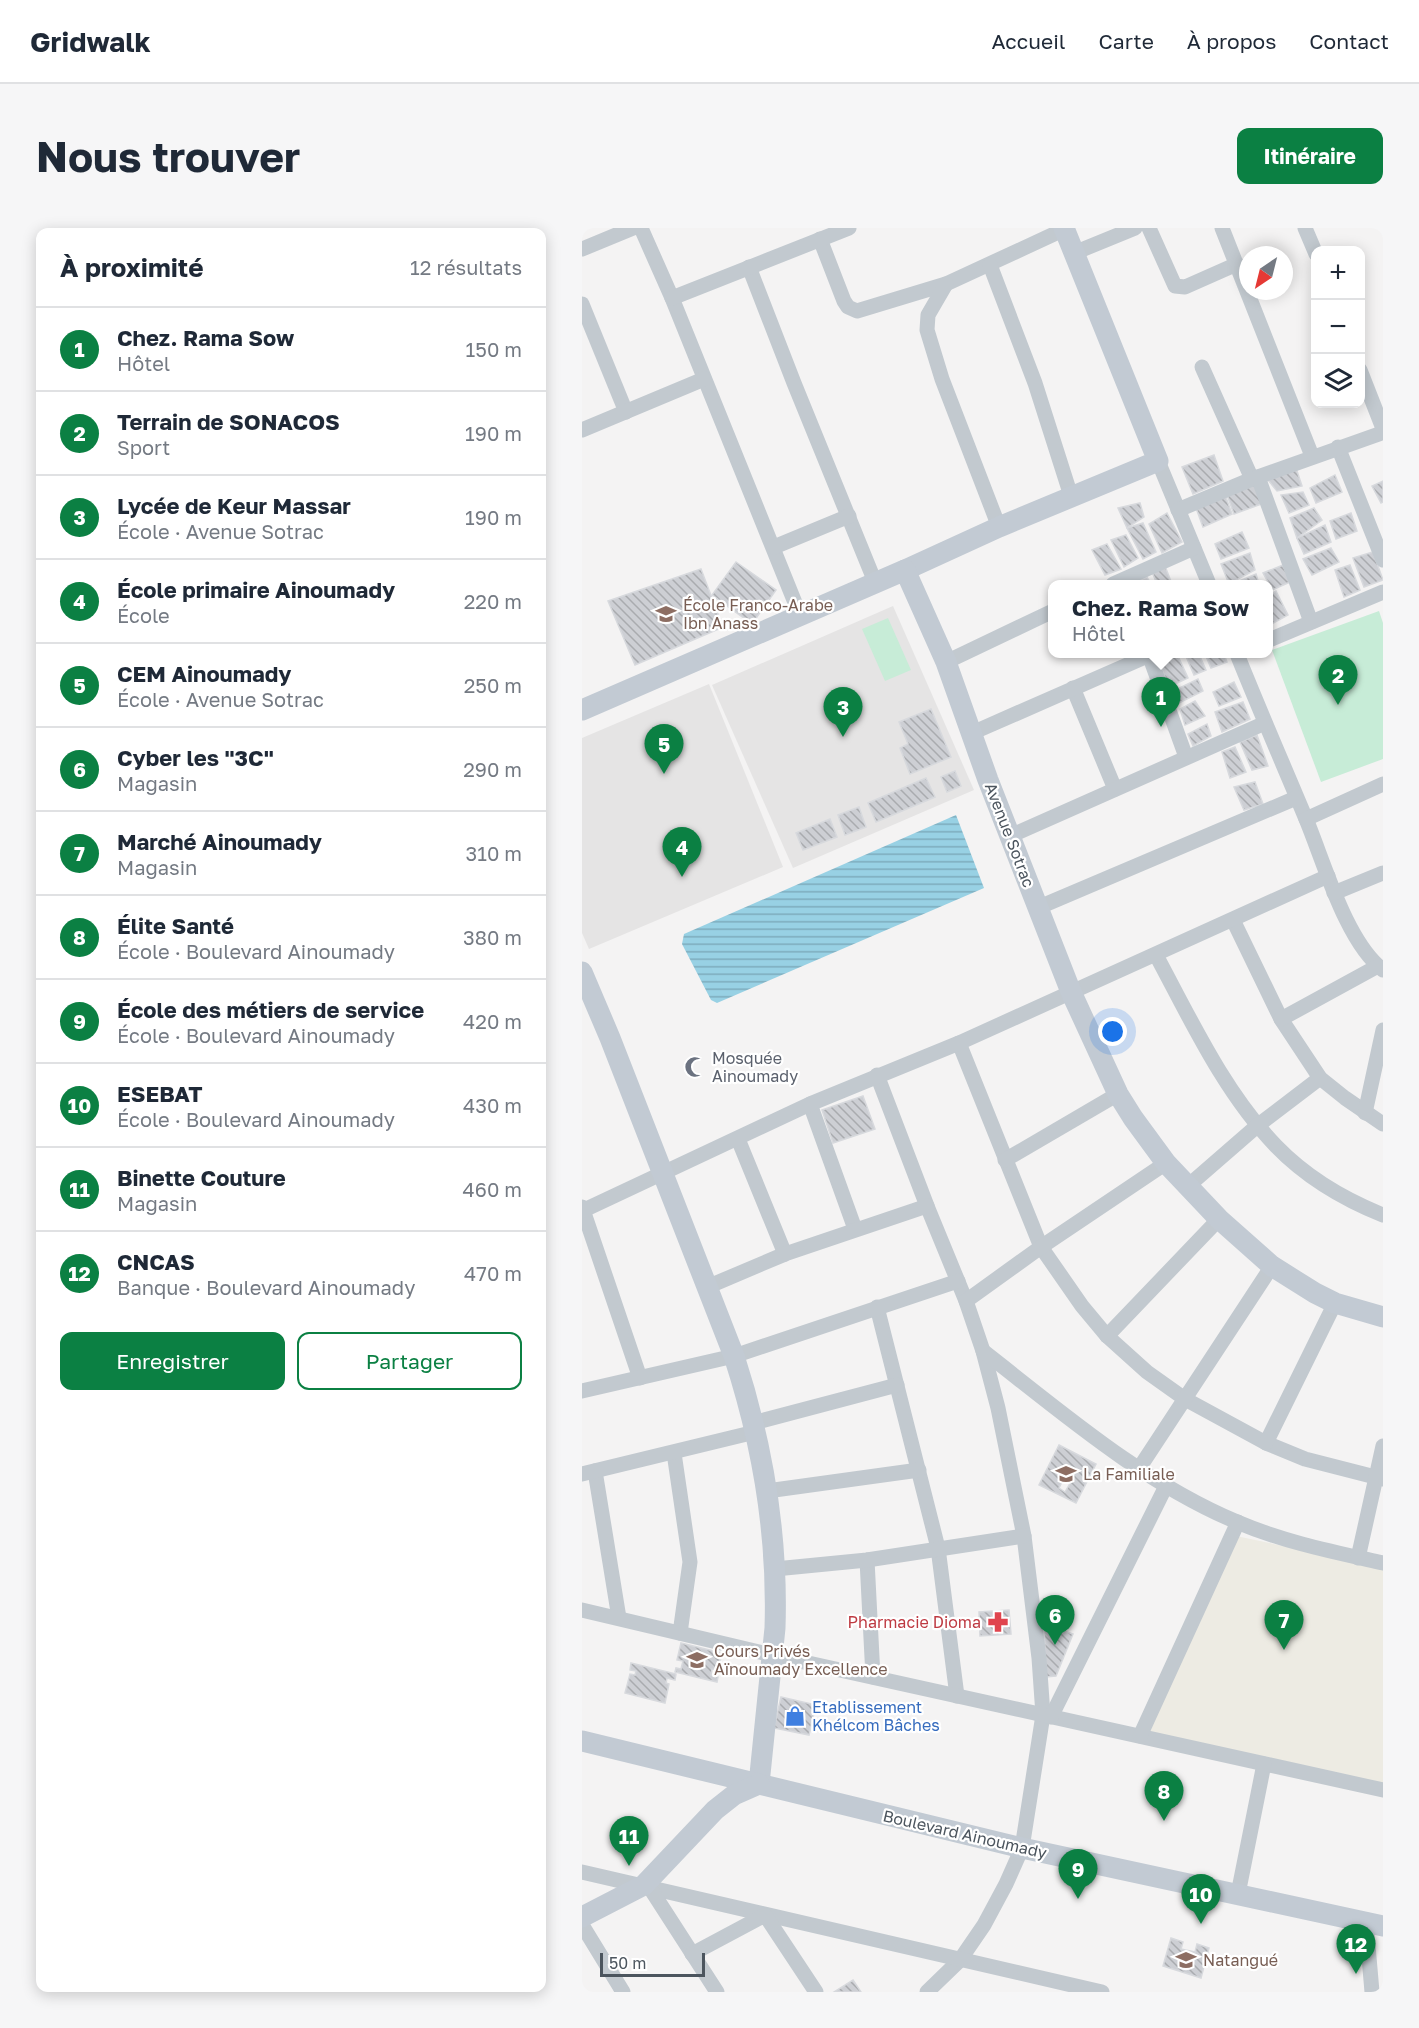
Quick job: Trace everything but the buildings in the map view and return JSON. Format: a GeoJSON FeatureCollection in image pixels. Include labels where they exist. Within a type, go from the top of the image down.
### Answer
{"type":"FeatureCollection","features":[{"type":"Feature","properties":{"kind":"street"},"geometry":{"type":"LineString","coordinates":[[582,249],[633,228]]}},
{"type":"Feature","properties":{"kind":"street"},"geometry":{"type":"LineString","coordinates":[[641,228],[672,298],[800,615]]}},
{"type":"Feature","properties":{"kind":"street"},"geometry":{"type":"LineString","coordinates":[[672,298],[849,228]]}},
{"type":"Feature","properties":{"kind":"street"},"geometry":{"type":"LineString","coordinates":[[820,239],[843,301],[852,310],[858,311],[946,284],[1064,228],[1207,580]]}},
{"type":"Feature","properties":{"kind":"street"},"geometry":{"type":"LineString","coordinates":[[1074,253],[1135,228]]}},
{"type":"Feature","properties":{"kind":"street"},"geometry":{"type":"LineString","coordinates":[[1149,228],[1175,286],[1179,288],[1238,264]]}},
{"type":"Feature","properties":{"kind":"street"},"geometry":{"type":"LineString","coordinates":[[1222,228],[1312,456]]}},
{"type":"Feature","properties":{"kind":"street"},"geometry":{"type":"LineString","coordinates":[[1305,228],[1313,246]]}},
{"type":"Feature","properties":{"kind":"street"},"geometry":{"type":"LineString","coordinates":[[990,265],[1035,383],[1071,496]]}},
{"type":"Feature","properties":{"kind":"street"},"geometry":{"type":"LineString","coordinates":[[749,267],[875,582]]}},
{"type":"Feature","properties":{"kind":"street"},"geometry":{"type":"LineString","coordinates":[[946,284],[928,315],[927,330],[942,379],[999,527]]}},
{"type":"Feature","properties":{"kind":"street"},"geometry":{"type":"LineString","coordinates":[[582,304],[626,412]]}},
{"type":"Feature","properties":{"kind":"street"},"geometry":{"type":"LineString","coordinates":[[1202,367],[1255,478],[1311,622]]}},
{"type":"Feature","properties":{"kind":"street"},"geometry":{"type":"LineString","coordinates":[[582,430],[704,379]]}},
{"type":"Feature","properties":{"kind":"street"},"geometry":{"type":"LineString","coordinates":[[1178,510],[1312,456],[1379,434],[1382,426],[1365,383]]}},
{"type":"Feature","properties":{"kind":"street"},"geometry":{"type":"LineString","coordinates":[[1338,447],[1383,560]]}},
{"type":"Feature","properties":{"kind":"street"},"geometry":{"type":"LineString","coordinates":[[582,710],[999,527],[1158,461]]}},
{"type":"Feature","properties":{"kind":"street"},"geometry":{"type":"LineString","coordinates":[[774,547],[849,516]]}},
{"type":"Feature","properties":{"kind":"street"},"geometry":{"type":"LineString","coordinates":[[1124,580],[1194,548]]}},
{"type":"Feature","properties":{"kind":"street","name":"Avenue Sotrac"},"geometry":{"type":"LineString","coordinates":[[905,570],[946,662],[1037,908],[1071,992],[1118,1094],[1133,1118],[1166,1163],[1219,1219],[1272,1266],[1335,1303],[1383,1317]]}},
{"type":"Feature","properties":{"kind":"street"},"geometry":{"type":"LineString","coordinates":[[1273,638],[1383,592]]}},
{"type":"Feature","properties":{"kind":"street"},"geometry":{"type":"LineString","coordinates":[[946,662],[1048,613]]}},
{"type":"Feature","properties":{"kind":"street"},"geometry":{"type":"LineString","coordinates":[[972,733],[1141,658]]}},
{"type":"Feature","properties":{"kind":"street"},"geometry":{"type":"LineString","coordinates":[[1151,658],[1186,757]]}},
{"type":"Feature","properties":{"kind":"street"},"geometry":{"type":"LineString","coordinates":[[1239,658],[1306,819],[1334,893],[1358,938],[1381,968],[1281,1019]]}},
{"type":"Feature","properties":{"kind":"street"},"geometry":{"type":"LineString","coordinates":[[1073,688],[1115,789]]}},
{"type":"Feature","properties":{"kind":"street"},"geometry":{"type":"LineString","coordinates":[[1010,836],[1265,723]]}},
{"type":"Feature","properties":{"kind":"street"},"geometry":{"type":"LineString","coordinates":[[1306,819],[1383,784]]}},
{"type":"Feature","properties":{"kind":"street"},"geometry":{"type":"LineString","coordinates":[[1037,908],[1296,798]]}},
{"type":"Feature","properties":{"kind":"street"},"geometry":{"type":"LineString","coordinates":[[1334,893],[1383,873]]}},
{"type":"Feature","properties":{"kind":"street"},"geometry":{"type":"LineString","coordinates":[[640,1378],[582,1209],[738,1140],[810,1104],[959,1043],[1328,876]]}},
{"type":"Feature","properties":{"kind":"street"},"geometry":{"type":"LineString","coordinates":[[1233,920],[1281,1019],[1320,1078],[1383,1124]]}},
{"type":"Feature","properties":{"kind":"street"},"geometry":{"type":"LineString","coordinates":[[1156,955],[1203,1043],[1257,1126],[1291,1160],[1329,1189],[1383,1215]]}},
{"type":"Feature","properties":{"kind":"street"},"geometry":{"type":"LineString","coordinates":[[582,972],[734,1356],[754,1427],[767,1491],[775,1569],[775,1628],[759,1784],[734,1795],[715,1810],[646,1885],[582,1917]]}},
{"type":"Feature","properties":{"kind":"street"},"geometry":{"type":"LineString","coordinates":[[1365,1113],[1383,1030]]}},
{"type":"Feature","properties":{"kind":"street"},"geometry":{"type":"LineString","coordinates":[[959,1043],[1041,1247],[1082,1306],[1107,1335],[1146,1372],[1185,1400],[1266,1443],[1305,1459],[1379,1478]]}},
{"type":"Feature","properties":{"kind":"street"},"geometry":{"type":"LineString","coordinates":[[877,1076],[966,1301],[998,1408],[1024,1536],[1047,1716]]}},
{"type":"Feature","properties":{"kind":"street"},"geometry":{"type":"LineString","coordinates":[[1188,1186],[1257,1126],[1320,1078]]}},
{"type":"Feature","properties":{"kind":"street"},"geometry":{"type":"LineString","coordinates":[[1005,1160],[1118,1094]]}},
{"type":"Feature","properties":{"kind":"street"},"geometry":{"type":"LineString","coordinates":[[810,1104],[855,1230]]}},
{"type":"Feature","properties":{"kind":"street"},"geometry":{"type":"LineString","coordinates":[[738,1140],[785,1254]]}},
{"type":"Feature","properties":{"kind":"street"},"geometry":{"type":"LineString","coordinates":[[966,1301],[1041,1247],[1166,1163]]}},
{"type":"Feature","properties":{"kind":"street"},"geometry":{"type":"LineString","coordinates":[[707,1287],[785,1254],[927,1206]]}},
{"type":"Feature","properties":{"kind":"street"},"geometry":{"type":"LineString","coordinates":[[1107,1335],[1219,1219]]}},
{"type":"Feature","properties":{"kind":"street"},"geometry":{"type":"LineString","coordinates":[[1138,1470],[1272,1266]]}},
{"type":"Feature","properties":{"kind":"street"},"geometry":{"type":"LineString","coordinates":[[582,1391],[734,1356],[958,1281]]}},
{"type":"Feature","properties":{"kind":"street"},"geometry":{"type":"LineString","coordinates":[[1266,1443],[1335,1303]]}},
{"type":"Feature","properties":{"kind":"street"},"geometry":{"type":"LineString","coordinates":[[878,1307],[938,1548],[957,1696]]}},
{"type":"Feature","properties":{"kind":"street"},"geometry":{"type":"LineString","coordinates":[[983,1352],[1138,1470],[1166,1486],[1238,1522],[1287,1540],[1383,1563]]}},
{"type":"Feature","properties":{"kind":"street"},"geometry":{"type":"LineString","coordinates":[[619,1618],[589,1472],[674,1453],[897,1385]]}},
{"type":"Feature","properties":{"kind":"street"},"geometry":{"type":"LineString","coordinates":[[1359,1558],[1379,1478],[1383,1446]]}},
{"type":"Feature","properties":{"kind":"street"},"geometry":{"type":"LineString","coordinates":[[674,1453],[690,1562],[680,1633]]}},
{"type":"Feature","properties":{"kind":"street"},"geometry":{"type":"LineString","coordinates":[[767,1491],[919,1470]]}},
{"type":"Feature","properties":{"kind":"street"},"geometry":{"type":"LineString","coordinates":[[927,1992],[960,1959],[984,1925],[1022,1848],[1047,1716],[1166,1486]]}},
{"type":"Feature","properties":{"kind":"street"},"geometry":{"type":"LineString","coordinates":[[1140,1736],[1238,1522]]}},
{"type":"Feature","properties":{"kind":"street"},"geometry":{"type":"LineString","coordinates":[[775,1569],[867,1560],[1024,1536]]}},
{"type":"Feature","properties":{"kind":"street"},"geometry":{"type":"LineString","coordinates":[[867,1560],[873,1677]]}},
{"type":"Feature","properties":{"kind":"street"},"geometry":{"type":"LineString","coordinates":[[582,1610],[772,1655],[1383,1790]]}},
{"type":"Feature","properties":{"kind":"street","name":"Boulevard Ainoumady"},"geometry":{"type":"LineString","coordinates":[[582,1741],[1022,1848],[1374,1924]]}},
{"type":"Feature","properties":{"kind":"street"},"geometry":{"type":"LineString","coordinates":[[1239,1894],[1264,1764]]}},
{"type":"Feature","properties":{"kind":"street"},"geometry":{"type":"LineString","coordinates":[[582,1872],[1102,1992]]}},
{"type":"Feature","properties":{"kind":"street"},"geometry":{"type":"LineString","coordinates":[[646,1885],[717,1992]]}},
{"type":"Feature","properties":{"kind":"street"},"geometry":{"type":"LineString","coordinates":[[692,1954],[765,1915]]}},
{"type":"Feature","properties":{"kind":"street"},"geometry":{"type":"LineString","coordinates":[[765,1915],[816,1992]]}},
{"type":"Feature","properties":{"kind":"street"},"geometry":{"type":"LineString","coordinates":[[1372,1992],[1374,1924]]}},
{"type":"Feature","properties":{"kind":"street"},"geometry":{"type":"LineString","coordinates":[[582,1925],[623,1992]]}},
{"type":"Feature","properties":{"kind":"shaded area"},"geometry":{"type":"Polygon","coordinates":[[[893,606],[974,790],[793,868],[712,685],[893,606]]]}},
{"type":"Feature","properties":{"kind":"shaded area"},"geometry":{"type":"Polygon","coordinates":[[[709,684],[783,867],[589,949],[582,933],[582,738],[709,684]]]}},
{"type":"Feature","properties":{"kind":"shaded area"},"geometry":{"type":"Polygon","coordinates":[[[1236,1536],[1383,1567],[1383,1786],[1149,1733],[1236,1536]]]}},
{"type":"Feature","properties":{"kind":"green space"},"geometry":{"type":"Polygon","coordinates":[[[1379,611],[1383,623],[1383,759],[1321,782],[1273,650],[1379,611]]]}},
{"type":"Feature","properties":{"kind":"green space"},"geometry":{"type":"Polygon","coordinates":[[[888,618],[911,670],[885,681],[862,629],[888,618]]]}},
{"type":"Feature","properties":{"kind":"water"},"geometry":{"type":"Polygon","coordinates":[[[956,815],[984,888],[717,1003],[711,1000],[682,944],[684,934],[956,815]]]}},
{"type":"Feature","properties":{"kind":"place","name":"École Franco-Arabe Ibn Anass"},"geometry":{"type":"Point","coordinates":[666,614]}},
{"type":"Feature","properties":{"kind":"place","name":"Terrain de SONACOS"},"geometry":{"type":"Point","coordinates":[1338,705]}},
{"type":"Feature","properties":{"kind":"place","name":"Chez. Rama Sow"},"geometry":{"type":"Point","coordinates":[1161,727]}},
{"type":"Feature","properties":{"kind":"place","name":"Lycée de Keur Massar"},"geometry":{"type":"Point","coordinates":[843,737]}},
{"type":"Feature","properties":{"kind":"place","name":"CEM Ainoumady"},"geometry":{"type":"Point","coordinates":[664,774]}},
{"type":"Feature","properties":{"kind":"place","name":"École primaire Ainoumady"},"geometry":{"type":"Point","coordinates":[682,877]}},
{"type":"Feature","properties":{"kind":"place","name":"Mosquée Ainoumady"},"geometry":{"type":"Point","coordinates":[695,1067]}},
{"type":"Feature","properties":{"kind":"place","name":"La Familiale"},"geometry":{"type":"Point","coordinates":[1066,1474]}},
{"type":"Feature","properties":{"kind":"place","name":"Pharmacie Dioma"},"geometry":{"type":"Point","coordinates":[998,1622]}},
{"type":"Feature","properties":{"kind":"place","name":"Cyber les \"3C\""},"geometry":{"type":"Point","coordinates":[1055,1645]}},
{"type":"Feature","properties":{"kind":"place","name":"Marché Ainoumady"},"geometry":{"type":"Point","coordinates":[1284,1650]}},
{"type":"Feature","properties":{"kind":"place","name":"Cours Privés Aïnoumady Excellence"},"geometry":{"type":"Point","coordinates":[697,1660]}},
{"type":"Feature","properties":{"kind":"place","name":"Etablissement Khélcom Bâches"},"geometry":{"type":"Point","coordinates":[795,1716]}},
{"type":"Feature","properties":{"kind":"place","name":"Élite Santé"},"geometry":{"type":"Point","coordinates":[1164,1821]}},
{"type":"Feature","properties":{"kind":"place","name":"Binette Couture"},"geometry":{"type":"Point","coordinates":[629,1866]}},
{"type":"Feature","properties":{"kind":"place","name":"École des métiers de service"},"geometry":{"type":"Point","coordinates":[1078,1899]}},
{"type":"Feature","properties":{"kind":"place","name":"ESEBAT"},"geometry":{"type":"Point","coordinates":[1201,1924]}},
{"type":"Feature","properties":{"kind":"place","name":"Natangué"},"geometry":{"type":"Point","coordinates":[1186,1960]}},
{"type":"Feature","properties":{"kind":"place","name":"CNCAS"},"geometry":{"type":"Point","coordinates":[1356,1974]}}]}
